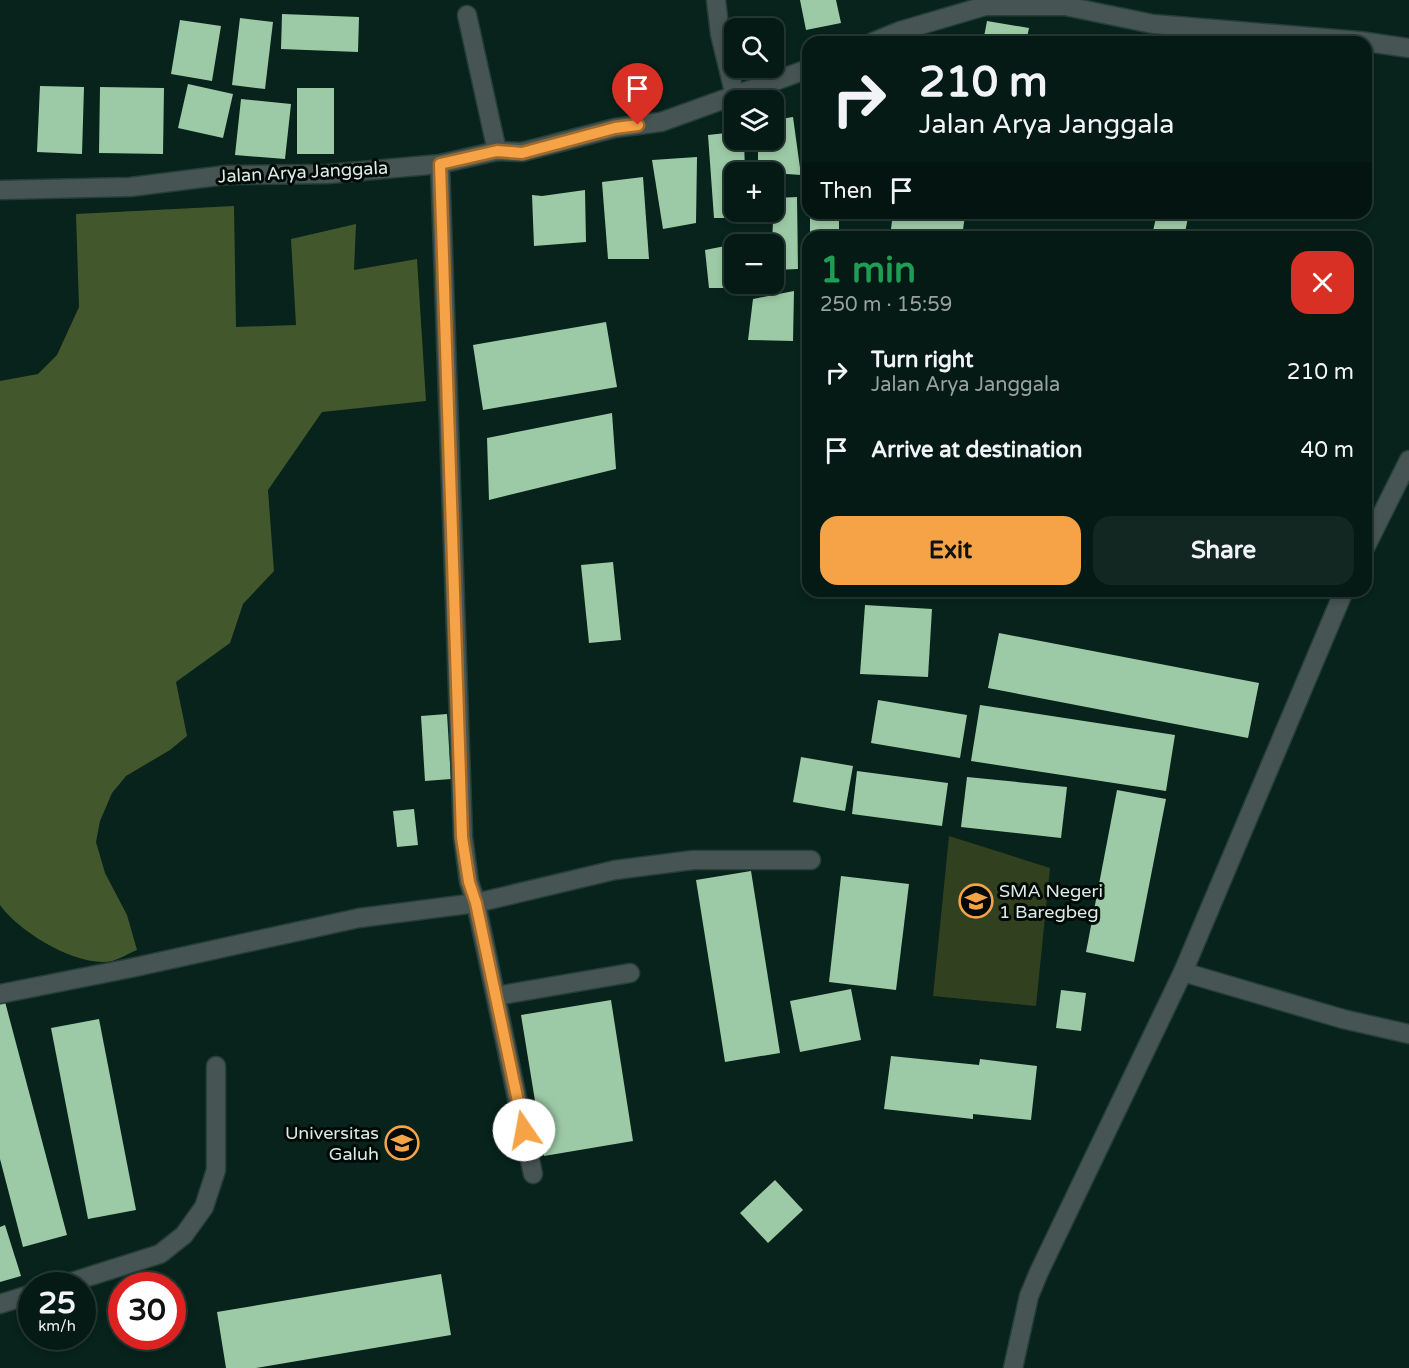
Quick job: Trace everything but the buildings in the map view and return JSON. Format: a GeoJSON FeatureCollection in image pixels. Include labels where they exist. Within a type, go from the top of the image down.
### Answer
{"type":"FeatureCollection","features":[{"type":"Feature","properties":{"kind":"street"},"geometry":{"type":"LineString","coordinates":[[716,0],[720,34],[734,90]]}},
{"type":"Feature","properties":{"kind":"street"},"geometry":{"type":"LineString","coordinates":[[888,36],[985,6],[1012,3],[1065,6],[1153,24],[1299,36]]}},
{"type":"Feature","properties":{"kind":"street"},"geometry":{"type":"LineString","coordinates":[[467,15],[497,151]]}},
{"type":"Feature","properties":{"kind":"street"},"geometry":{"type":"LineString","coordinates":[[1372,43],[1409,48]]}},
{"type":"Feature","properties":{"kind":"street","name":"Jalan Arya Janggala"},"geometry":{"type":"LineString","coordinates":[[751,90],[802,71]]}},
{"type":"Feature","properties":{"kind":"street","name":"Jalan Arya Janggala"},"geometry":{"type":"LineString","coordinates":[[0,190],[130,188],[226,175],[328,174],[440,164],[497,151],[522,153],[615,128],[661,122],[724,100]]}},
{"type":"Feature","properties":{"kind":"street"},"geometry":{"type":"LineString","coordinates":[[440,164],[462,837],[469,882],[476,903],[533,1174]]}},
{"type":"Feature","properties":{"kind":"street"},"geometry":{"type":"LineString","coordinates":[[1372,534],[1409,460]]}},
{"type":"Feature","properties":{"kind":"street"},"geometry":{"type":"LineString","coordinates":[[1013,1368],[1029,1296],[1039,1272],[1183,972],[1341,597]]}},
{"type":"Feature","properties":{"kind":"street"},"geometry":{"type":"LineString","coordinates":[[0,994],[359,918],[476,903],[615,870],[682,861],[812,860]]}},
{"type":"Feature","properties":{"kind":"street"},"geometry":{"type":"LineString","coordinates":[[1183,972],[1343,1019],[1409,1034]]}},
{"type":"Feature","properties":{"kind":"street"},"geometry":{"type":"LineString","coordinates":[[496,996],[630,973]]}},
{"type":"Feature","properties":{"kind":"street"},"geometry":{"type":"LineString","coordinates":[[96,1274],[160,1254],[184,1235],[204,1207],[216,1170],[216,1066]]}},
{"type":"Feature","properties":{"kind":"street"},"geometry":{"type":"LineString","coordinates":[[0,1304],[18,1298]]}},
{"type":"Feature","properties":{"kind":"green space"},"geometry":{"type":"Polygon","coordinates":[[[234,206],[236,327],[296,325],[291,239],[356,224],[354,270],[417,259],[426,401],[322,412],[268,490],[274,571],[243,604],[230,643],[176,682],[187,736],[170,750],[126,776],[112,793],[100,821],[96,842],[105,873],[127,915],[137,950],[112,961],[98,962],[83,959],[50,946],[21,926],[0,905],[0,381],[38,374],[57,355],[79,307],[76,214],[234,206]]]}},
{"type":"Feature","properties":{"kind":"green space"},"geometry":{"type":"Polygon","coordinates":[[[949,836],[1050,868],[1036,1006],[933,996],[949,836]]]}},
{"type":"Feature","properties":{"kind":"place","name":"SMA Negeri 1 Baregbeg"},"geometry":{"type":"Point","coordinates":[976,901]}},
{"type":"Feature","properties":{"kind":"place","name":"Universitas Galuh"},"geometry":{"type":"Point","coordinates":[402,1143]}},
{"type":"Feature","properties":{"kind":"route"},"geometry":{"type":"LineString","coordinates":[[524,1130],[476,903],[469,882],[462,837],[440,164],[497,151],[522,153],[615,128],[638,125]]}}]}
